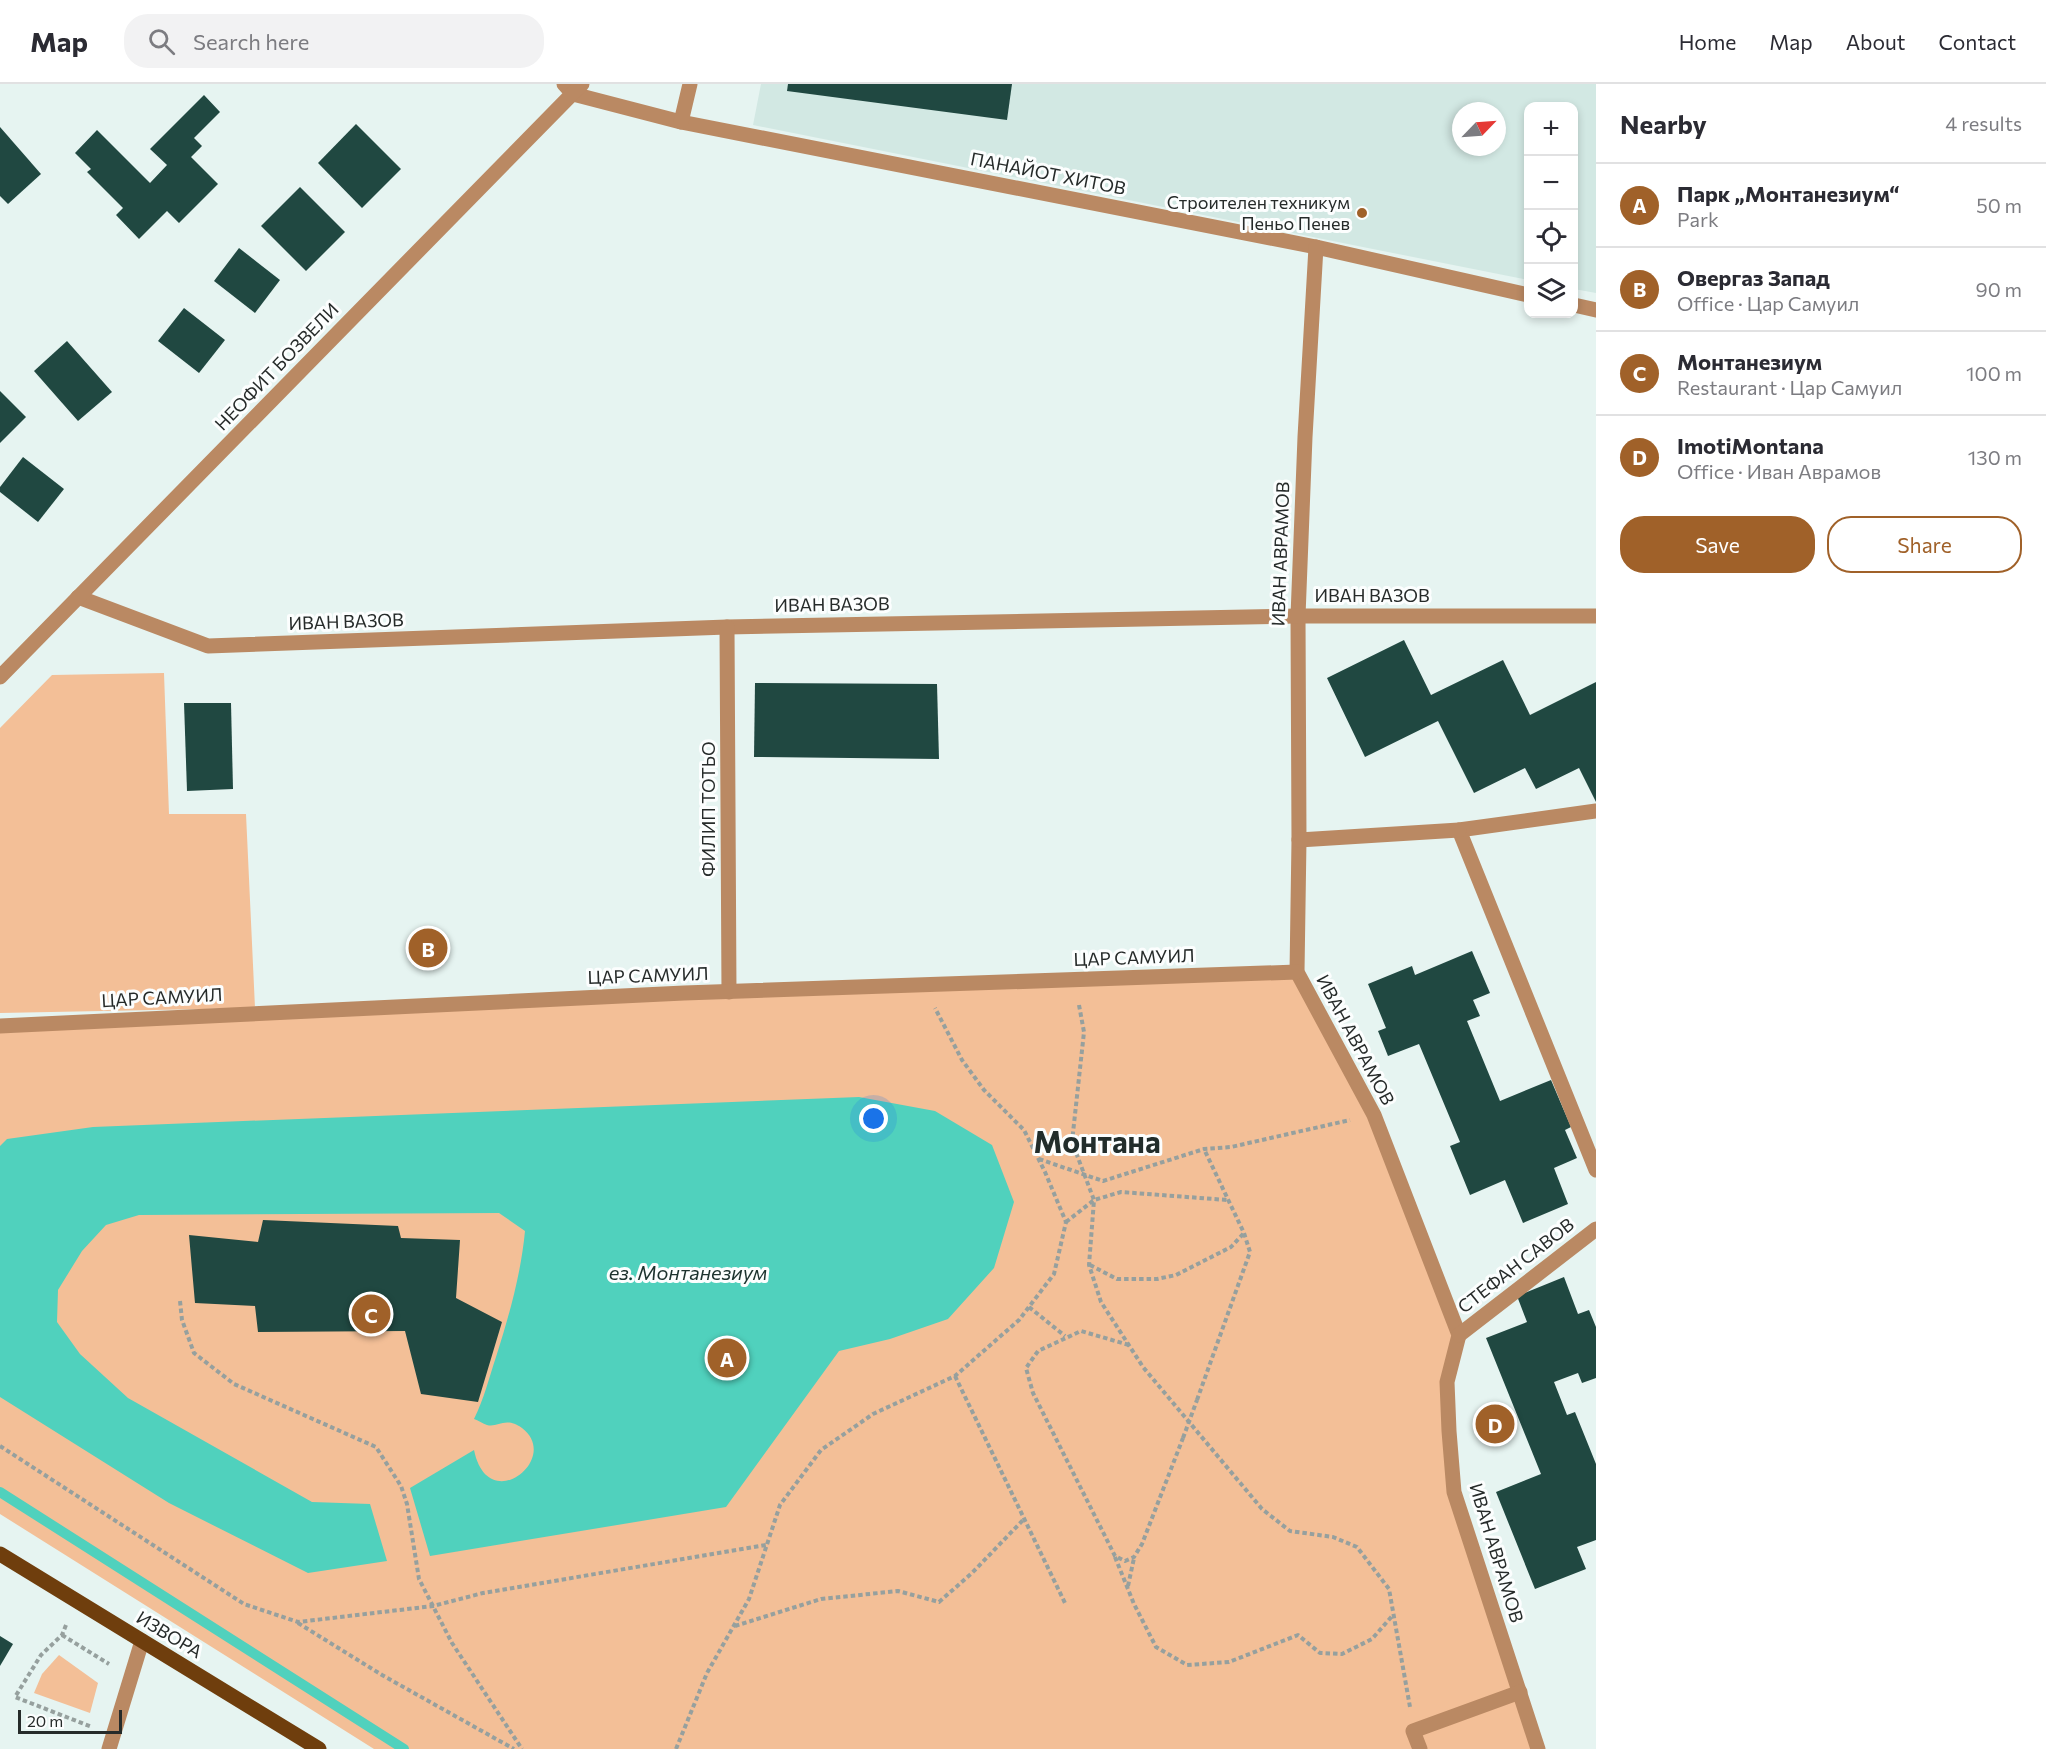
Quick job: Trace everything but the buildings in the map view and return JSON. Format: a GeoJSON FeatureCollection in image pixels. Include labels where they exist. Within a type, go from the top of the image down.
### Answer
{"type":"FeatureCollection","features":[{"type":"Feature","properties":{"kind":"main road","name":"ИЗВОРА"},"geometry":{"type":"LineString","coordinates":[[0,1554],[319,1749]]}},
{"type":"Feature","properties":{"kind":"street"},"geometry":{"type":"LineString","coordinates":[[681,122],[690,84]]}},
{"type":"Feature","properties":{"kind":"street","name":"ПАНАЙОТ ХИТОВ"},"geometry":{"type":"LineString","coordinates":[[573,87],[681,122],[1316,247],[1524,294]]}},
{"type":"Feature","properties":{"kind":"street","name":"НЕОФИТ БОЗВЕЛИ"},"geometry":{"type":"LineString","coordinates":[[0,677],[573,87]]}},
{"type":"Feature","properties":{"kind":"street","name":"ИВАН АВРАМОВ"},"geometry":{"type":"LineString","coordinates":[[1316,247],[1298,616],[1298,972],[1374,1115],[1459,1335],[1447,1382],[1454,1491],[1538,1749]]}},
{"type":"Feature","properties":{"kind":"street"},"geometry":{"type":"LineString","coordinates":[[1578,306],[1596,310]]}},
{"type":"Feature","properties":{"kind":"street","name":"ИВАН ВАЗОВ"},"geometry":{"type":"LineString","coordinates":[[78,597],[208,646],[727,627],[1298,616],[1596,616]]}},
{"type":"Feature","properties":{"kind":"street","name":"ФИЛИП ТОТЬО"},"geometry":{"type":"LineString","coordinates":[[727,627],[729,992]]}},
{"type":"Feature","properties":{"kind":"street"},"geometry":{"type":"LineString","coordinates":[[1299,840],[1459,830],[1596,811]]}},
{"type":"Feature","properties":{"kind":"street"},"geometry":{"type":"LineString","coordinates":[[1459,830],[1596,1170]]}},
{"type":"Feature","properties":{"kind":"street","name":"ЦАР САМУИЛ"},"geometry":{"type":"LineString","coordinates":[[0,1026],[729,992],[1298,972]]}},
{"type":"Feature","properties":{"kind":"street","name":"СТЕФАН САВОВ"},"geometry":{"type":"LineString","coordinates":[[1459,1335],[1596,1229]]}},
{"type":"Feature","properties":{"kind":"street"},"geometry":{"type":"LineString","coordinates":[[109,1749],[142,1641]]}},
{"type":"Feature","properties":{"kind":"street"},"geometry":{"type":"LineString","coordinates":[[1420,1749],[1413,1731],[1520,1692]]}},
{"type":"Feature","properties":{"kind":"path"},"geometry":{"type":"LineString","coordinates":[[1074,980],[1084,1032],[1077,1113],[1072,1142],[1080,1158],[1094,1200],[1089,1265],[1101,1302],[1143,1367],[1262,1509],[1290,1531],[1333,1536],[1358,1547],[1389,1589],[1413,1731]]}},
{"type":"Feature","properties":{"kind":"path"},"geometry":{"type":"LineString","coordinates":[[676,1749],[707,1673],[749,1599],[780,1505],[821,1450],[873,1414],[955,1376],[1019,1320],[1054,1274],[1066,1222],[1039,1159],[1024,1130],[984,1090],[962,1060],[923,985]]}},
{"type":"Feature","properties":{"kind":"path"},"geometry":{"type":"LineString","coordinates":[[1039,1159],[1103,1181],[1204,1149],[1231,1147],[1374,1115]]}},
{"type":"Feature","properties":{"kind":"path"},"geometry":{"type":"LineString","coordinates":[[1127,1588],[1134,1557],[1142,1544],[1166,1486],[1250,1252],[1244,1233],[1204,1149]]}},
{"type":"Feature","properties":{"kind":"path"},"geometry":{"type":"LineString","coordinates":[[1066,1222],[1094,1200],[1121,1191],[1228,1200]]}},
{"type":"Feature","properties":{"kind":"path"},"geometry":{"type":"LineString","coordinates":[[1089,1265],[1117,1279],[1157,1279],[1176,1275],[1231,1246],[1244,1233]]}},
{"type":"Feature","properties":{"kind":"path"},"geometry":{"type":"LineString","coordinates":[[180,1301],[182,1320],[194,1353],[234,1384],[376,1447],[401,1486],[407,1504],[419,1579],[452,1643],[522,1749]]}},
{"type":"Feature","properties":{"kind":"path"},"geometry":{"type":"LineString","coordinates":[[1029,1307],[1065,1336]]}},
{"type":"Feature","properties":{"kind":"path"},"geometry":{"type":"LineString","coordinates":[[1129,1346],[1081,1331],[1065,1336],[1038,1351],[1026,1368],[1033,1393],[1114,1556],[1156,1647],[1188,1665],[1229,1662],[1298,1635],[1320,1653],[1342,1654],[1372,1639],[1394,1614]]}},
{"type":"Feature","properties":{"kind":"path"},"geometry":{"type":"LineString","coordinates":[[955,1376],[1065,1603]]}},
{"type":"Feature","properties":{"kind":"path"},"geometry":{"type":"LineString","coordinates":[[0,1446],[244,1604],[298,1622],[382,1675],[514,1749]]}},
{"type":"Feature","properties":{"kind":"path"},"geometry":{"type":"LineString","coordinates":[[734,1626],[821,1599],[898,1591],[939,1602],[972,1573],[1024,1519]]}},
{"type":"Feature","properties":{"kind":"path"},"geometry":{"type":"LineString","coordinates":[[298,1622],[433,1606],[483,1593],[766,1545]]}},
{"type":"Feature","properties":{"kind":"path"},"geometry":{"type":"LineString","coordinates":[[1114,1556],[1125,1561],[1134,1557]]}},
{"type":"Feature","properties":{"kind":"path"},"geometry":{"type":"LineString","coordinates":[[99,1730],[15,1697],[41,1655],[62,1635],[116,1669]]}},
{"type":"Feature","properties":{"kind":"shaded area","name":"Строителен техникум Пеньо Пенев"},"geometry":{"type":"Polygon","coordinates":[[[761,84],[1596,84],[1596,293],[1578,290],[1578,102],[1524,102],[1524,279],[753,125],[761,84]]]}},
{"type":"Feature","properties":{"kind":"shaded area"},"geometry":{"type":"Polygon","coordinates":[[[164,673],[169,814],[246,814],[255,1008],[0,1013],[0,728],[52,675],[164,673]]]}},
{"type":"Feature","properties":{"kind":"shaded area"},"geometry":{"type":"Polygon","coordinates":[[[1297,972],[1374,1115],[1459,1335],[1447,1382],[1454,1492],[1538,1749],[374,1749],[0,1514],[0,1033],[684,993],[1297,972]]]}},
{"type":"Feature","properties":{"kind":"shaded area"},"geometry":{"type":"Polygon","coordinates":[[[59,1655],[98,1683],[90,1713],[34,1693],[42,1674],[59,1655]]]}},
{"type":"Feature","properties":{"kind":"water","name":"ез. Монтанезиум"},"geometry":{"type":"Polygon","coordinates":[[[859,1097],[935,1111],[992,1145],[1014,1202],[994,1268],[948,1319],[890,1339],[839,1351],[726,1507],[430,1556],[410,1488],[474,1450],[482,1470],[493,1479],[506,1481],[518,1476],[528,1466],[533,1454],[532,1440],[522,1428],[511,1423],[487,1425],[474,1419],[484,1396],[505,1326],[517,1279],[525,1231],[499,1213],[139,1215],[106,1225],[82,1251],[58,1290],[57,1322],[80,1354],[128,1398],[312,1502],[370,1504],[387,1561],[308,1573],[169,1503],[0,1397],[0,1146],[7,1139],[93,1127],[859,1097]]]}},
{"type":"Feature","properties":{"kind":"waterway"},"geometry":{"type":"LineString","coordinates":[[0,1492],[404,1749]]}},
{"type":"Feature","properties":{"kind":"place","name":"Строителен техникум Пеньо Пенев"},"geometry":{"type":"Point","coordinates":[1362,213]}},
{"type":"Feature","properties":{"kind":"place","name":"Овергаз Запад"},"geometry":{"type":"Point","coordinates":[428,948]}},
{"type":"Feature","properties":{"kind":"place","name":"Монтанезиум"},"geometry":{"type":"Point","coordinates":[371,1314]}},
{"type":"Feature","properties":{"kind":"place","name":"Парк „Монтанезиум“"},"geometry":{"type":"Point","coordinates":[727,1358]}},
{"type":"Feature","properties":{"kind":"place","name":"ImotiMontana"},"geometry":{"type":"Point","coordinates":[1495,1424]}},
{"type":"Feature","properties":{"kind":"district","name":"Монтана"},"geometry":{"type":"Point","coordinates":[1097,1143]}}]}
